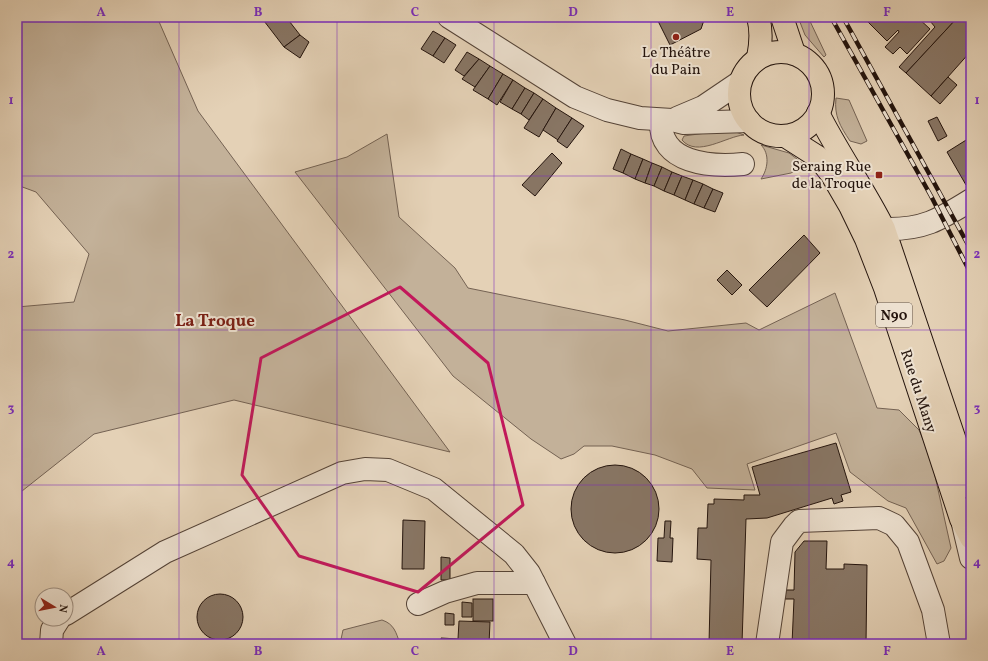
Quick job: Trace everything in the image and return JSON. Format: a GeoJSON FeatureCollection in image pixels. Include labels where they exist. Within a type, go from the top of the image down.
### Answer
{"type":"FeatureCollection","features":[{"type":"Feature","properties":{"kind":"main road"},"geometry":{"type":"LineString","coordinates":[[758,17],[761,28],[761,43],[758,58]]}},
{"type":"Feature","properties":{"kind":"main road"},"geometry":{"type":"LineString","coordinates":[[782,17],[794,53]]}},
{"type":"Feature","properties":{"kind":"main road"},"geometry":{"type":"LineString","coordinates":[[740,82],[747,68],[758,58],[776,51],[794,53],[807,60],[817,71],[822,85],[823,100],[818,114],[810,124],[798,132],[785,136]]}},
{"type":"Feature","properties":{"kind":"main road","name":"Rue du Many"},"geometry":{"type":"LineString","coordinates":[[740,82],[740,103],[749,121],[759,130],[772,135],[785,136],[818,157],[832,175],[850,206],[866,240],[885,288],[961,519]]}},
{"type":"Feature","properties":{"kind":"main road","name":"Rue du Many"},"geometry":{"type":"LineString","coordinates":[[818,114],[869,198],[884,229],[971,488]]}},
{"type":"Feature","properties":{"kind":"main road","name":"N90"},"geometry":{"type":"LineString","coordinates":[[961,519],[971,538]]}},
{"type":"Feature","properties":{"kind":"street"},"geometry":{"type":"LineString","coordinates":[[449,17],[576,96],[622,114],[684,123],[749,121]]}},
{"type":"Feature","properties":{"kind":"street"},"geometry":{"type":"LineString","coordinates":[[666,120],[703,107],[740,82]]}},
{"type":"Feature","properties":{"kind":"street"},"geometry":{"type":"LineString","coordinates":[[666,120],[662,134],[672,151],[679,156],[711,165],[742,164]]}},
{"type":"Feature","properties":{"kind":"street"},"geometry":{"type":"LineString","coordinates":[[884,229],[904,230],[926,225],[971,200]]}},
{"type":"Feature","properties":{"kind":"street"},"geometry":{"type":"LineString","coordinates":[[74,609],[165,552],[342,473],[364,469],[388,470],[434,489],[514,554],[529,573],[565,644]]}},
{"type":"Feature","properties":{"kind":"street"},"geometry":{"type":"LineString","coordinates":[[768,644],[782,542],[799,521],[879,518],[894,525],[908,542],[933,610],[939,644]]}},
{"type":"Feature","properties":{"kind":"street","name":"Rue du Many"},"geometry":{"type":"LineString","coordinates":[[961,519],[971,558]]}},
{"type":"Feature","properties":{"kind":"street"},"geometry":{"type":"LineString","coordinates":[[418,604],[445,592],[478,583],[534,583]]}},
{"type":"Feature","properties":{"kind":"street"},"geometry":{"type":"LineString","coordinates":[[925,644],[933,610]]}},
{"type":"Feature","properties":{"kind":"street"},"geometry":{"type":"LineString","coordinates":[[51,644],[52,630],[54,627]]}},
{"type":"Feature","properties":{"kind":"highlighted area"},"geometry":{"type":"Polygon","coordinates":[[[400,287],[488,363],[523,505],[418,592],[299,556],[242,475],[261,358],[400,287]]]}},
{"type":"Feature","properties":{"kind":"shaded area"},"geometry":{"type":"Polygon","coordinates":[[[17,17],[157,17],[198,111],[450,452],[234,400],[94,434],[17,495],[17,307],[74,302],[89,254],[36,192],[17,185],[17,17]]]}},
{"type":"Feature","properties":{"kind":"shaded area"},"geometry":{"type":"Polygon","coordinates":[[[798,17],[808,17],[826,55],[824,57],[805,35],[798,17]]]}},
{"type":"Feature","properties":{"kind":"shaded area"},"geometry":{"type":"Polygon","coordinates":[[[836,98],[849,100],[867,141],[861,144],[850,141],[838,121],[836,98]]]}},
{"type":"Feature","properties":{"kind":"shaded area"},"geometry":{"type":"Polygon","coordinates":[[[720,131],[733,131],[744,135],[704,147],[688,145],[682,140],[684,136],[720,131]]]}},
{"type":"Feature","properties":{"kind":"shaded area"},"geometry":{"type":"Polygon","coordinates":[[[387,134],[399,217],[455,268],[468,288],[625,320],[668,331],[746,323],[759,330],[835,293],[877,408],[899,410],[919,430],[931,458],[951,548],[944,561],[937,564],[906,508],[888,501],[850,472],[836,433],[747,464],[755,490],[707,488],[692,469],[655,455],[612,446],[584,446],[574,454],[561,459],[531,439],[453,376],[295,172],[347,157],[387,134]]]}},
{"type":"Feature","properties":{"kind":"shaded area"},"geometry":{"type":"Polygon","coordinates":[[[761,145],[789,153],[805,165],[791,173],[761,179],[765,171],[767,157],[761,145]]]}},
{"type":"Feature","properties":{"kind":"shaded area"},"geometry":{"type":"Polygon","coordinates":[[[382,620],[392,626],[396,632],[400,644],[340,644],[343,630],[382,620]]]}},
{"type":"Feature","properties":{"kind":"building"},"geometry":{"type":"Polygon","coordinates":[[[261,17],[286,17],[300,35],[284,47],[261,17]]]}},
{"type":"Feature","properties":{"kind":"building","name":"Le Théâtre du Pain"},"geometry":{"type":"Polygon","coordinates":[[[656,17],[705,17],[701,29],[670,45],[656,17]]]}},
{"type":"Feature","properties":{"kind":"building"},"geometry":{"type":"Polygon","coordinates":[[[873,17],[917,17],[930,29],[907,54],[900,47],[893,54],[885,47],[899,32],[898,30],[887,41],[868,22],[873,17]]]}},
{"type":"Feature","properties":{"kind":"building"},"geometry":{"type":"Polygon","coordinates":[[[934,17],[958,17],[906,73],[899,67],[935,27],[930,21],[934,17]]]}},
{"type":"Feature","properties":{"kind":"building"},"geometry":{"type":"Polygon","coordinates":[[[958,17],[971,17],[971,51],[931,96],[906,73],[958,17]]]}},
{"type":"Feature","properties":{"kind":"building"},"geometry":{"type":"Polygon","coordinates":[[[433,31],[445,38],[433,56],[421,49],[433,31]]]}},
{"type":"Feature","properties":{"kind":"building"},"geometry":{"type":"Polygon","coordinates":[[[300,35],[309,42],[300,58],[284,47],[300,35]]]}},
{"type":"Feature","properties":{"kind":"building"},"geometry":{"type":"Polygon","coordinates":[[[445,38],[456,45],[444,63],[433,56],[445,38]]]}},
{"type":"Feature","properties":{"kind":"building"},"geometry":{"type":"Polygon","coordinates":[[[467,52],[479,59],[464,76],[455,70],[467,52]]]}},
{"type":"Feature","properties":{"kind":"building"},"geometry":{"type":"Polygon","coordinates":[[[479,59],[490,66],[475,87],[462,79],[479,59]]]}},
{"type":"Feature","properties":{"kind":"building"},"geometry":{"type":"Polygon","coordinates":[[[490,66],[503,74],[488,99],[473,90],[490,66]]]}},
{"type":"Feature","properties":{"kind":"building"},"geometry":{"type":"Polygon","coordinates":[[[503,74],[513,80],[497,105],[488,99],[503,74]]]}},
{"type":"Feature","properties":{"kind":"building"},"geometry":{"type":"Polygon","coordinates":[[[948,77],[957,85],[940,104],[931,96],[948,77]]]}},
{"type":"Feature","properties":{"kind":"building"},"geometry":{"type":"Polygon","coordinates":[[[513,80],[525,88],[512,109],[500,102],[513,80]]]}},
{"type":"Feature","properties":{"kind":"building"},"geometry":{"type":"Polygon","coordinates":[[[525,88],[534,93],[521,114],[512,109],[525,88]]]}},
{"type":"Feature","properties":{"kind":"building"},"geometry":{"type":"Polygon","coordinates":[[[534,93],[543,99],[529,120],[521,114],[534,93]]]}},
{"type":"Feature","properties":{"kind":"building"},"geometry":{"type":"Polygon","coordinates":[[[543,99],[556,108],[539,137],[524,128],[543,99]]]}},
{"type":"Feature","properties":{"kind":"building"},"geometry":{"type":"Polygon","coordinates":[[[556,108],[572,118],[558,140],[543,130],[556,108]]]}},
{"type":"Feature","properties":{"kind":"building"},"geometry":{"type":"Polygon","coordinates":[[[937,117],[947,136],[938,141],[928,121],[937,117]]]}},
{"type":"Feature","properties":{"kind":"building"},"geometry":{"type":"Polygon","coordinates":[[[572,118],[584,126],[567,148],[557,141],[572,118]]]}},
{"type":"Feature","properties":{"kind":"building"},"geometry":{"type":"Polygon","coordinates":[[[971,137],[971,182],[966,185],[947,152],[971,137]]]}},
{"type":"Feature","properties":{"kind":"building"},"geometry":{"type":"Polygon","coordinates":[[[621,149],[631,154],[623,173],[613,169],[621,149]]]}},
{"type":"Feature","properties":{"kind":"building"},"geometry":{"type":"Polygon","coordinates":[[[552,153],[562,163],[535,196],[522,185],[552,153]]]}},
{"type":"Feature","properties":{"kind":"building"},"geometry":{"type":"Polygon","coordinates":[[[631,154],[643,159],[635,179],[623,173],[631,154]]]}},
{"type":"Feature","properties":{"kind":"building"},"geometry":{"type":"Polygon","coordinates":[[[643,159],[652,163],[645,183],[635,179],[643,159]]]}},
{"type":"Feature","properties":{"kind":"building"},"geometry":{"type":"Polygon","coordinates":[[[652,163],[662,167],[654,186],[645,183],[652,163]]]}},
{"type":"Feature","properties":{"kind":"building"},"geometry":{"type":"Polygon","coordinates":[[[662,167],[672,172],[664,191],[654,186],[662,167]]]}},
{"type":"Feature","properties":{"kind":"building"},"geometry":{"type":"Polygon","coordinates":[[[672,172],[682,176],[674,195],[664,191],[672,172]]]}},
{"type":"Feature","properties":{"kind":"building"},"geometry":{"type":"Polygon","coordinates":[[[682,176],[693,180],[685,200],[674,195],[682,176]]]}},
{"type":"Feature","properties":{"kind":"building"},"geometry":{"type":"Polygon","coordinates":[[[693,180],[703,184],[694,204],[685,200],[693,180]]]}},
{"type":"Feature","properties":{"kind":"building"},"geometry":{"type":"Polygon","coordinates":[[[703,184],[713,189],[704,208],[694,204],[703,184]]]}},
{"type":"Feature","properties":{"kind":"building"},"geometry":{"type":"Polygon","coordinates":[[[713,189],[723,193],[715,212],[704,208],[713,189]]]}},
{"type":"Feature","properties":{"kind":"building"},"geometry":{"type":"Polygon","coordinates":[[[804,235],[820,253],[767,307],[749,290],[804,235]]]}},
{"type":"Feature","properties":{"kind":"building"},"geometry":{"type":"Polygon","coordinates":[[[727,270],[742,285],[732,295],[717,280],[727,270]]]}},
{"type":"Feature","properties":{"kind":"building"},"geometry":{"type":"Polygon","coordinates":[[[836,443],[851,492],[841,495],[843,501],[834,504],[832,498],[767,518],[746,519],[742,644],[709,644],[711,560],[697,559],[698,528],[707,528],[708,504],[714,504],[714,499],[744,500],[744,495],[760,495],[752,467],[836,443]]]}},
{"type":"Feature","properties":{"kind":"building"},"geometry":{"type":"Polygon","coordinates":[[[615,465],[632,468],[640,472],[652,484],[656,492],[659,509],[656,526],[652,534],[640,546],[632,550],[615,553],[598,550],[590,546],[578,534],[574,526],[571,509],[574,492],[578,484],[590,472],[598,468],[615,465]]]}},
{"type":"Feature","properties":{"kind":"building"},"geometry":{"type":"Polygon","coordinates":[[[403,520],[425,521],[424,569],[402,569],[403,520]]]}},
{"type":"Feature","properties":{"kind":"building"},"geometry":{"type":"Polygon","coordinates":[[[665,521],[671,521],[670,538],[673,538],[672,562],[657,561],[658,538],[664,538],[665,521]]]}},
{"type":"Feature","properties":{"kind":"building"},"geometry":{"type":"Polygon","coordinates":[[[804,541],[827,541],[826,569],[844,569],[844,564],[867,565],[866,644],[792,644],[794,599],[785,599],[786,590],[794,590],[795,552],[804,541]]]}},
{"type":"Feature","properties":{"kind":"building"},"geometry":{"type":"Polygon","coordinates":[[[441,557],[450,558],[450,580],[441,580],[441,557]]]}},
{"type":"Feature","properties":{"kind":"building"},"geometry":{"type":"Polygon","coordinates":[[[220,594],[233,598],[239,604],[243,617],[239,630],[233,636],[220,640],[207,636],[201,630],[197,617],[201,604],[207,598],[220,594]]]}},
{"type":"Feature","properties":{"kind":"building"},"geometry":{"type":"Polygon","coordinates":[[[473,599],[493,599],[493,621],[473,621],[473,599]]]}},
{"type":"Feature","properties":{"kind":"building"},"geometry":{"type":"Polygon","coordinates":[[[462,602],[472,603],[472,617],[462,617],[462,602]]]}},
{"type":"Feature","properties":{"kind":"building"},"geometry":{"type":"Polygon","coordinates":[[[445,613],[454,614],[454,625],[445,625],[445,613]]]}},
{"type":"Feature","properties":{"kind":"building"},"geometry":{"type":"Polygon","coordinates":[[[459,621],[490,622],[489,644],[424,644],[425,641],[442,642],[441,638],[458,639],[459,621]]]}},
{"type":"Feature","properties":{"kind":"railway"},"geometry":{"type":"LineString","coordinates":[[831,17],[931,196],[971,274]]}},
{"type":"Feature","properties":{"kind":"railway"},"geometry":{"type":"LineString","coordinates":[[843,17],[971,250]]}},
{"type":"Feature","properties":{"kind":"place","name":"Le Théâtre du Pain"},"geometry":{"type":"Point","coordinates":[676,37]}},
{"type":"Feature","properties":{"kind":"place","name":"Seraing Rue de la Troque"},"geometry":{"type":"Point","coordinates":[879,175]}},
{"type":"Feature","properties":{"kind":"district","name":"La Troque"},"geometry":{"type":"Point","coordinates":[215,320]}}]}
